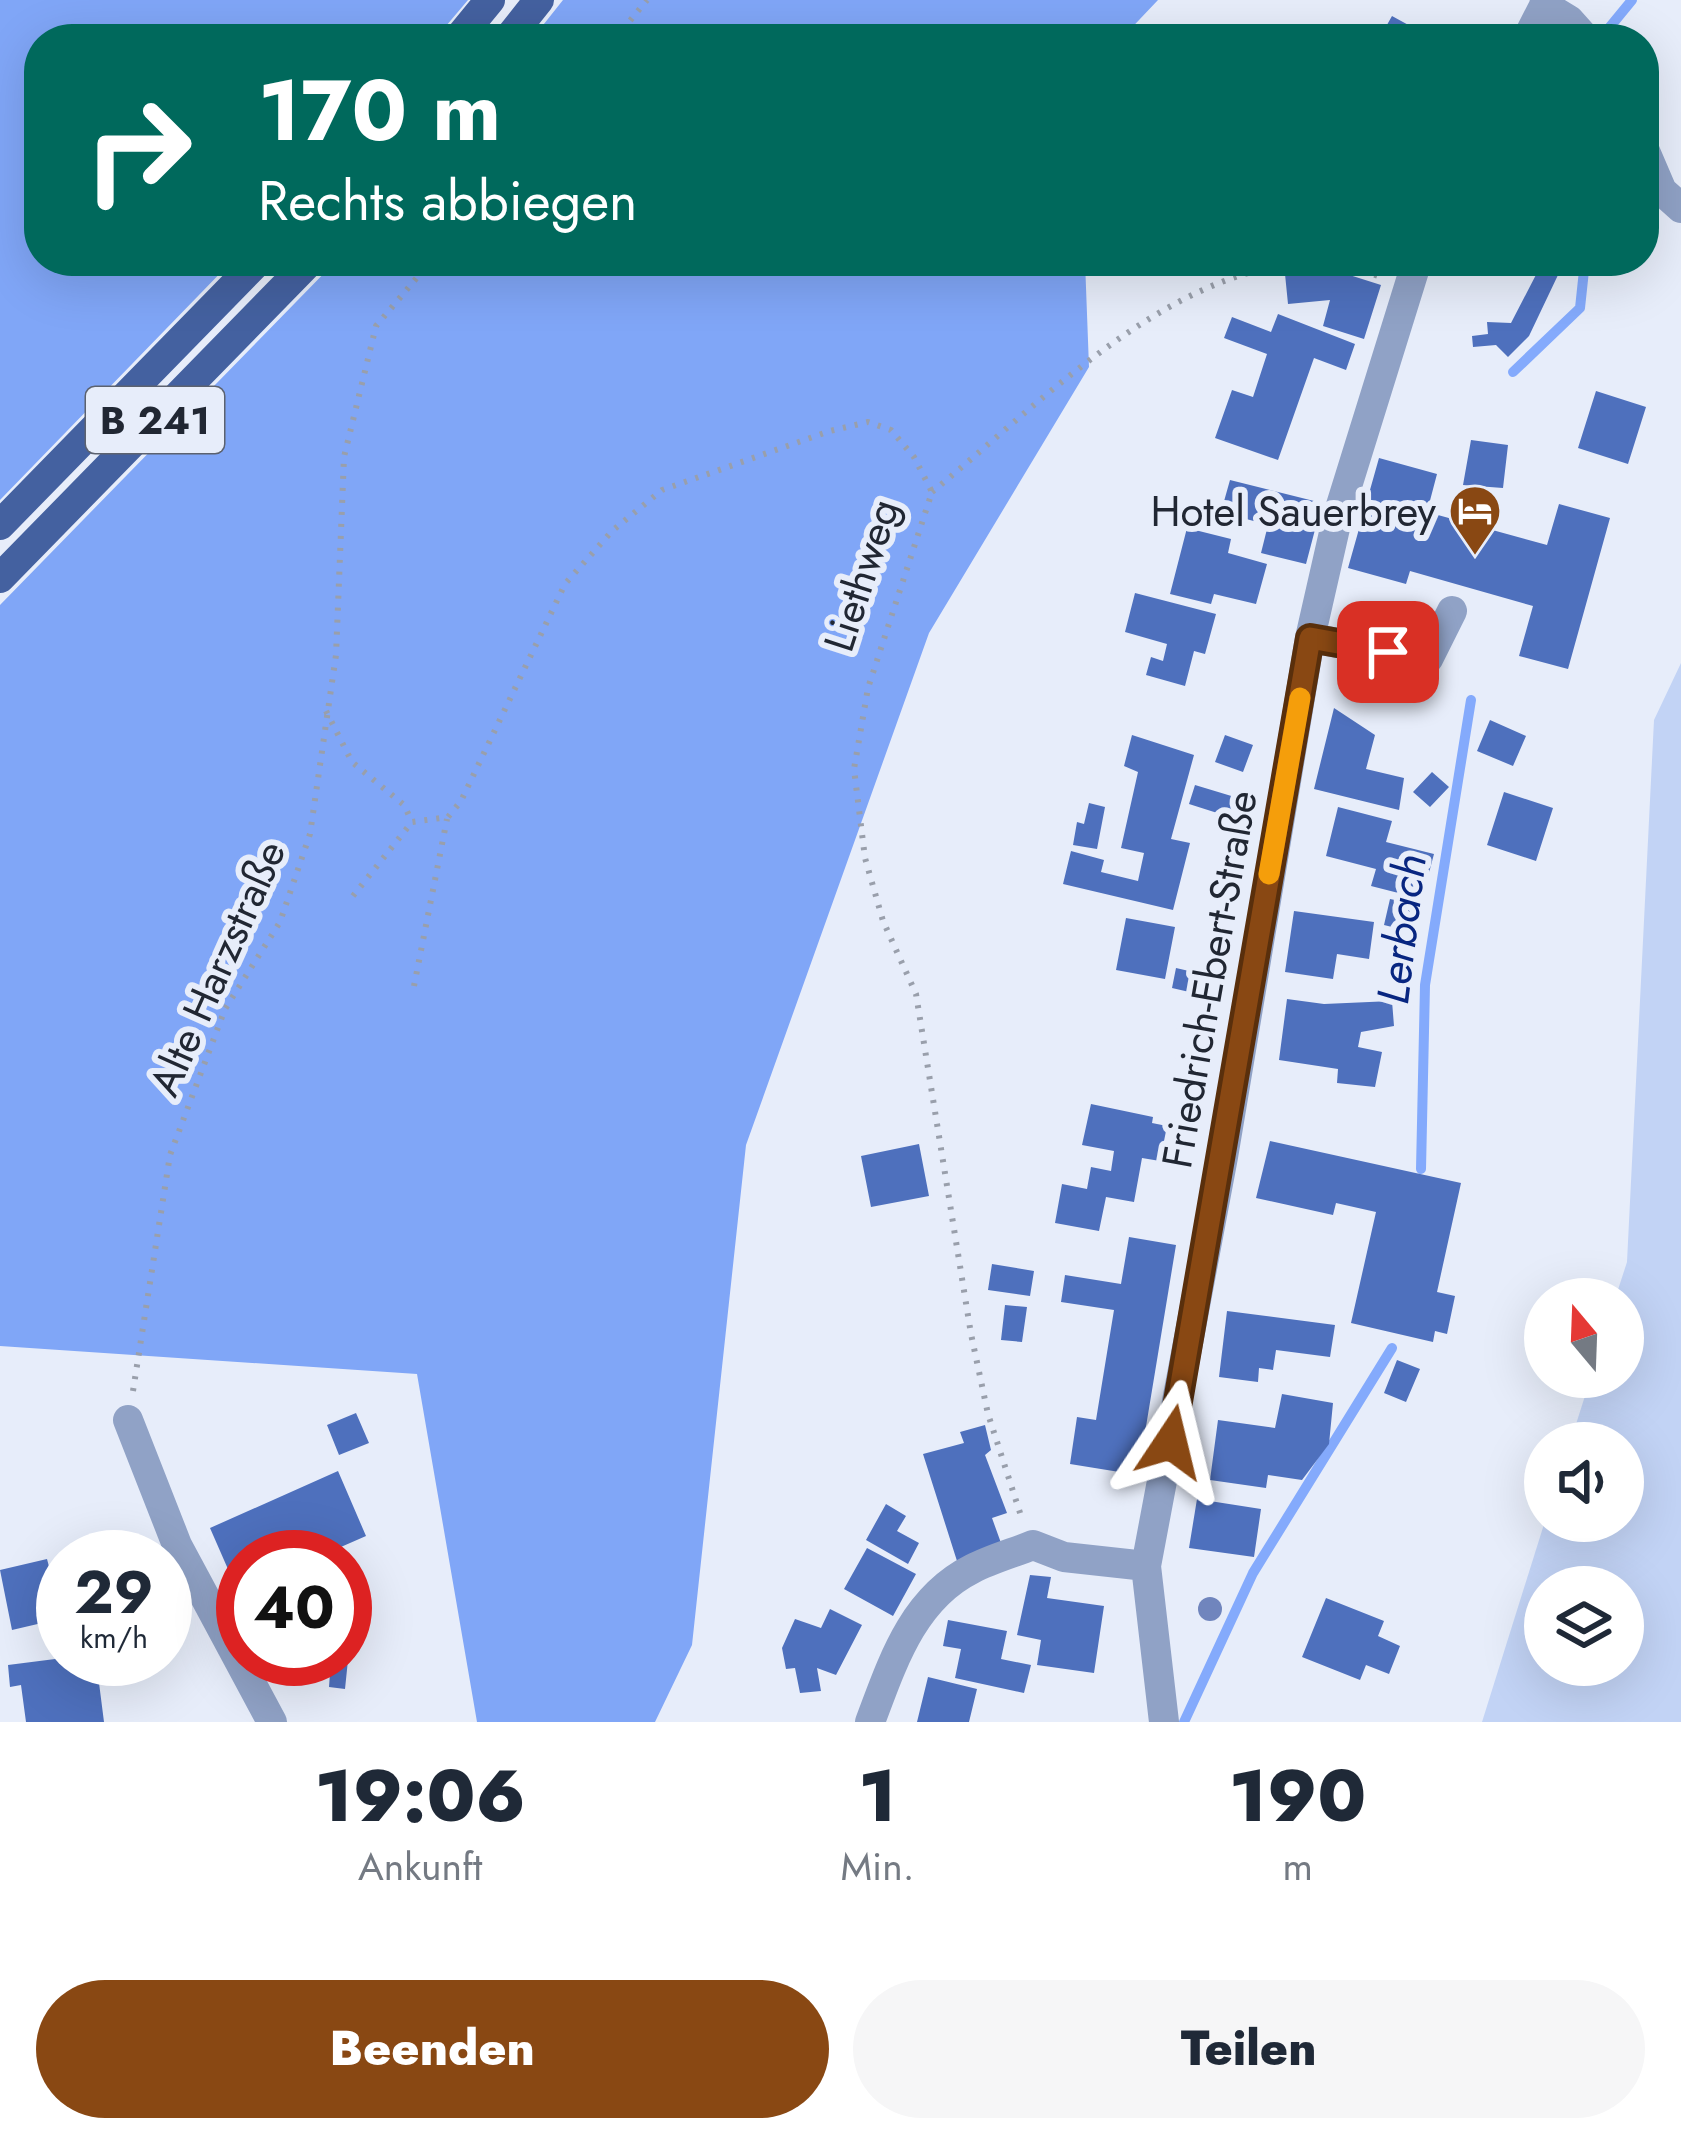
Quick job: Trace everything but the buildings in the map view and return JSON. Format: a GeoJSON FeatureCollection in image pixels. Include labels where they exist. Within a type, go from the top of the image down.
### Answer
{"type":"FeatureCollection","features":[{"type":"Feature","properties":{"kind":"main road"},"geometry":{"type":"LineString","coordinates":[[470,24],[490,0]]}},
{"type":"Feature","properties":{"kind":"main road"},"geometry":{"type":"LineString","coordinates":[[520,24],[539,0]]}},
{"type":"Feature","properties":{"kind":"main road","name":"B 241"},"geometry":{"type":"LineString","coordinates":[[0,525],[243,276]]}},
{"type":"Feature","properties":{"kind":"main road","name":"B 241"},"geometry":{"type":"LineString","coordinates":[[0,578],[295,276]]}},
{"type":"Feature","properties":{"kind":"street"},"geometry":{"type":"LineString","coordinates":[[1659,184],[1681,208]]}},
{"type":"Feature","properties":{"kind":"street","name":"Friedrich-Ebert-Straße"},"geometry":{"type":"LineString","coordinates":[[1163,1714],[1146,1566],[1223,1156],[1310,638],[1338,515],[1411,276]]}},
{"type":"Feature","properties":{"kind":"street"},"geometry":{"type":"LineString","coordinates":[[1310,638],[1427,659],[1452,611]]}},
{"type":"Feature","properties":{"kind":"street"},"geometry":{"type":"LineString","coordinates":[[128,1420],[177,1545],[272,1722]]}},
{"type":"Feature","properties":{"kind":"street"},"geometry":{"type":"LineString","coordinates":[[870,1722],[907,1632],[929,1599],[969,1570],[1033,1545],[1064,1557],[1146,1566]]}},
{"type":"Feature","properties":{"kind":"path"},"geometry":{"type":"LineString","coordinates":[[627,24],[647,0]]}},
{"type":"Feature","properties":{"kind":"path","name":"Alte Harzstraße"},"geometry":{"type":"LineString","coordinates":[[128,1420],[170,1155],[224,1009],[280,922],[310,834],[336,655],[344,457],[376,326],[418,276]]}},
{"type":"Feature","properties":{"kind":"path"},"geometry":{"type":"LineString","coordinates":[[932,492],[1088,358],[1190,296],[1255,276]]}},
{"type":"Feature","properties":{"kind":"path","name":"Liethweg"},"geometry":{"type":"LineString","coordinates":[[414,986],[448,818],[461,801],[565,584],[612,530],[662,490],[830,431],[868,422],[891,430],[914,457],[932,492],[868,688],[854,770],[865,857],[883,921],[916,994],[970,1334],[988,1414],[1033,1545]]}},
{"type":"Feature","properties":{"kind":"path"},"geometry":{"type":"LineString","coordinates":[[326,711],[352,762],[404,805],[412,822]]}},
{"type":"Feature","properties":{"kind":"path"},"geometry":{"type":"LineString","coordinates":[[353,896],[412,822],[448,818]]}},
{"type":"Feature","properties":{"kind":"shaded area"},"geometry":{"type":"Polygon","coordinates":[[[0,0],[468,0],[448,24],[24,24],[24,276],[217,276],[0,500],[0,0]]]}},
{"type":"Feature","properties":{"kind":"shaded area"},"geometry":{"type":"Polygon","coordinates":[[[563,0],[1158,0],[1135,24],[544,24],[563,0]]]}},
{"type":"Feature","properties":{"kind":"shaded area"},"geometry":{"type":"Polygon","coordinates":[[[321,276],[1086,276],[1089,367],[929,633],[746,1145],[692,1645],[655,1722],[477,1722],[417,1374],[0,1346],[0,605],[321,276]]]}},
{"type":"Feature","properties":{"kind":"shaded area"},"geometry":{"type":"Polygon","coordinates":[[[1681,663],[1681,1722],[1482,1722],[1524,1588],[1524,1686],[1644,1686],[1644,1566],[1531,1566],[1538,1542],[1644,1542],[1644,1422],[1577,1422],[1584,1398],[1644,1398],[1644,1278],[1622,1278],[1627,1262],[1654,720],[1681,663]]]}},
{"type":"Feature","properties":{"kind":"waterway","name":"Lerbach"},"geometry":{"type":"LineString","coordinates":[[1612,24],[1632,0]]}},
{"type":"Feature","properties":{"kind":"waterway","name":"Lerbach"},"geometry":{"type":"LineString","coordinates":[[1513,372],[1580,308],[1583,276]]}},
{"type":"Feature","properties":{"kind":"waterway","name":"Lerbach"},"geometry":{"type":"LineString","coordinates":[[1421,1169],[1425,985],[1471,700]]}},
{"type":"Feature","properties":{"kind":"waterway","name":"Lerbach"},"geometry":{"type":"LineString","coordinates":[[1184,1722],[1253,1573],[1392,1348]]}},
{"type":"Feature","properties":{"kind":"slow traffic"},"geometry":{"type":"LineString","coordinates":[[1269,874],[1300,698]]}},
{"type":"Feature","properties":{"kind":"place","name":"Hotel Sauerbrey"},"geometry":{"type":"Point","coordinates":[1475,557]}},
{"type":"Feature","properties":{"kind":"route"},"geometry":{"type":"LineString","coordinates":[[1171,1442],[1310,638],[1388,652]]}}]}
